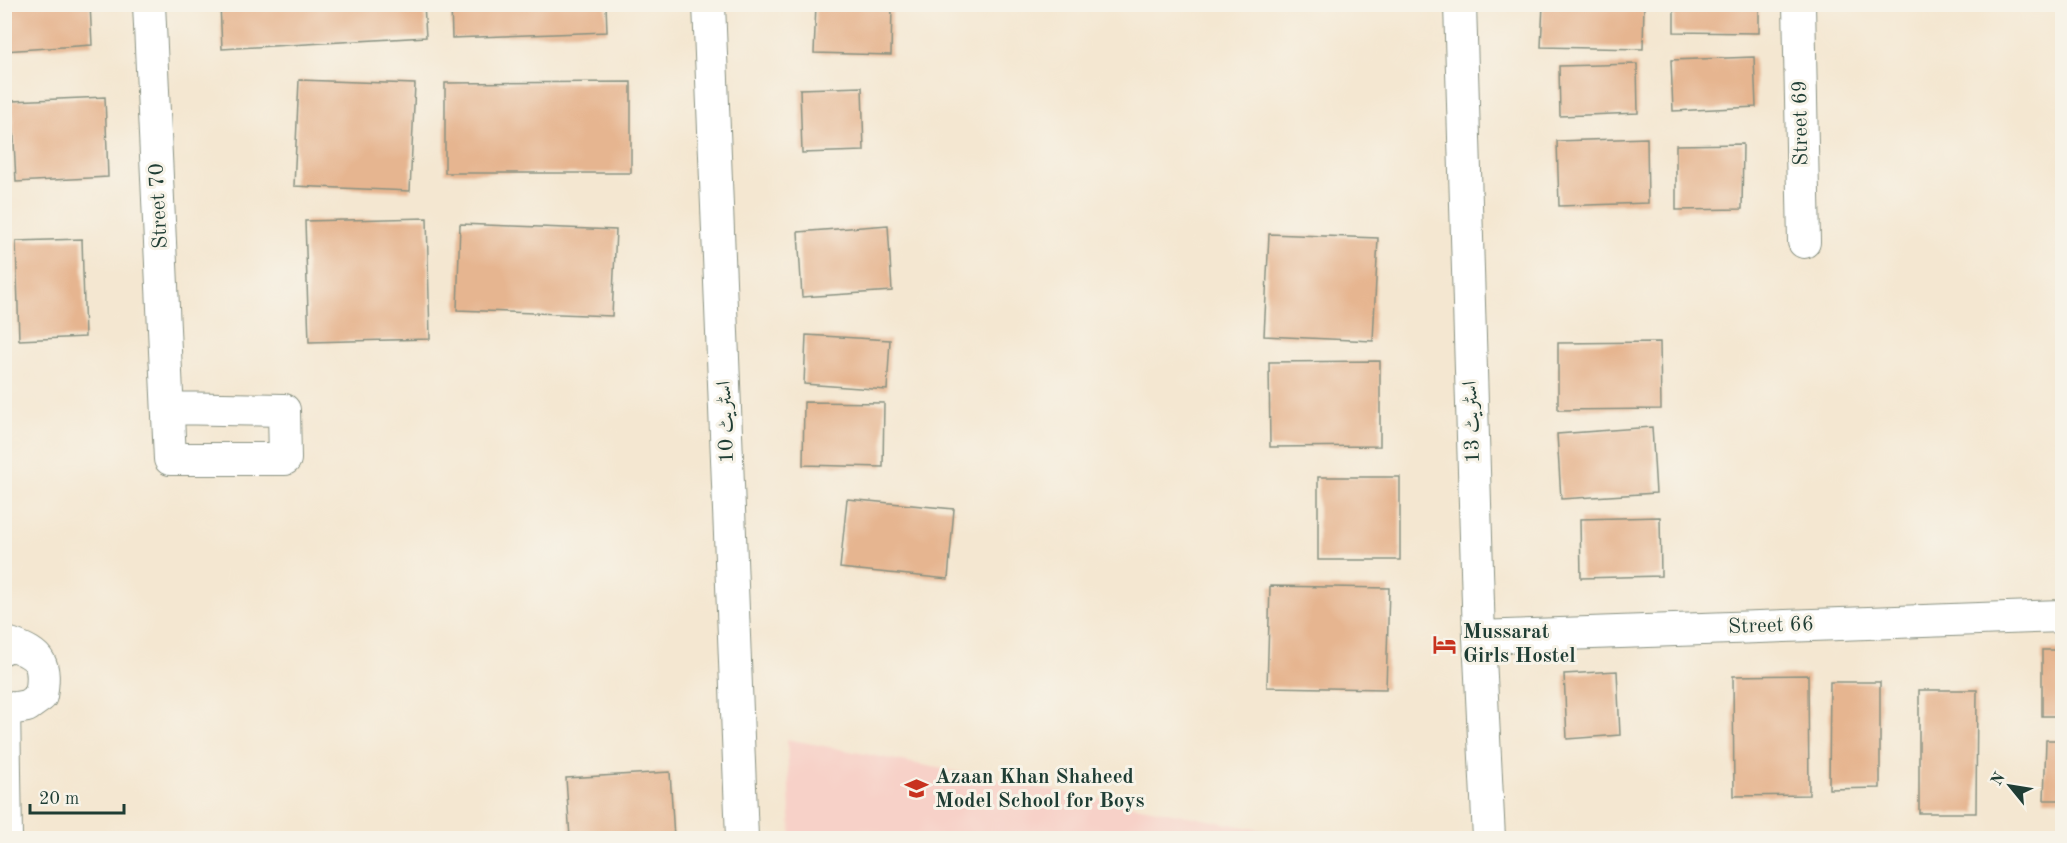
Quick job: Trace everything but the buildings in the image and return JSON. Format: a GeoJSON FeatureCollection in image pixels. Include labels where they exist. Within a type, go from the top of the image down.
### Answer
{"type":"FeatureCollection","features":[{"type":"Feature","properties":{"kind":"street","name":"Street 70"},"geometry":{"type":"LineString","coordinates":[[149,4],[168,408]]}},
{"type":"Feature","properties":{"kind":"street","name":"اسٹریٹ 10"},"geometry":{"type":"LineString","coordinates":[[709,4],[742,838]]}},
{"type":"Feature","properties":{"kind":"street","name":"اسٹریٹ 13"},"geometry":{"type":"LineString","coordinates":[[1460,4],[1479,637],[1489,838]]}},
{"type":"Feature","properties":{"kind":"street","name":"Street 69"},"geometry":{"type":"LineString","coordinates":[[1799,4],[1804,242]]}},
{"type":"Feature","properties":{"kind":"street","name":"Street 66"},"geometry":{"type":"LineString","coordinates":[[1479,637],[2062,616]]}},
{"type":"Feature","properties":{"kind":"street"},"geometry":{"type":"LineString","coordinates":[[4,648],[10,644],[29,650],[39,661],[44,677],[41,696],[27,706],[4,708],[6,838]]}},
{"type":"Feature","properties":{"kind":"shaded area","name":"Azaan Khan Shaheed Model School for Boys"},"geometry":{"type":"Polygon","coordinates":[[[787,739],[1302,838],[791,838],[787,739]]]}},
{"type":"Feature","properties":{"kind":"place","name":"Mussarat Girls Hostel"},"geometry":{"type":"Point","coordinates":[1445,644]}},
{"type":"Feature","properties":{"kind":"place","name":"Azaan Khan Shaheed Model School for Boys"},"geometry":{"type":"Point","coordinates":[917,789]}}]}
